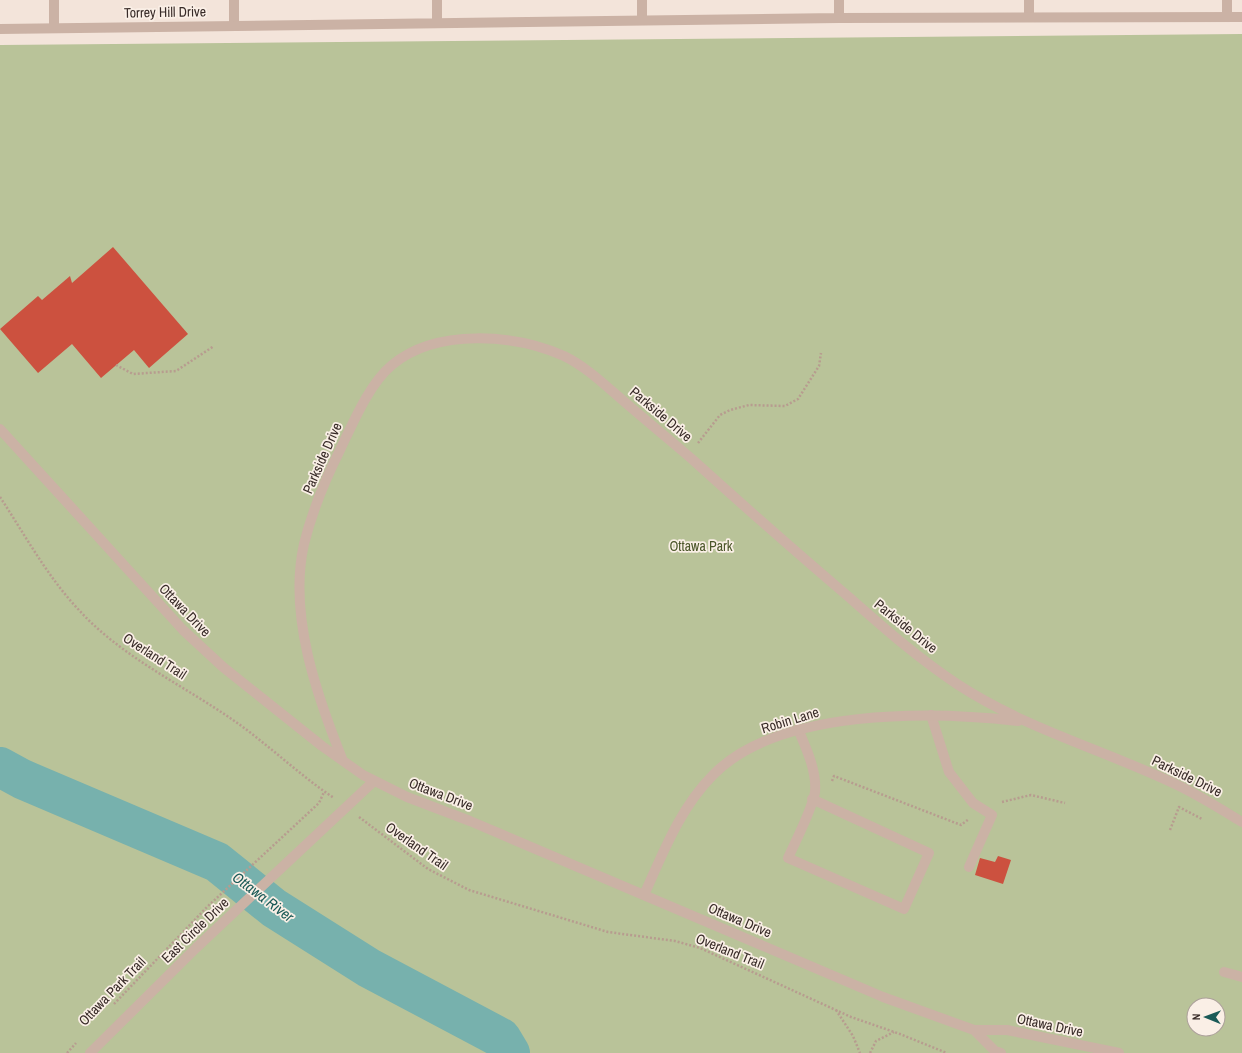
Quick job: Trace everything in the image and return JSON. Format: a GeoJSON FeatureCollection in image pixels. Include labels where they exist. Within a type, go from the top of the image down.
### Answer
{"type":"FeatureCollection","features":[{"type":"Feature","properties":{"kind":"street"},"geometry":{"type":"LineString","coordinates":[[54,0],[54,28]]}},
{"type":"Feature","properties":{"kind":"street"},"geometry":{"type":"LineString","coordinates":[[234,0],[234,25]]}},
{"type":"Feature","properties":{"kind":"street"},"geometry":{"type":"LineString","coordinates":[[437,0],[437,22]]}},
{"type":"Feature","properties":{"kind":"street"},"geometry":{"type":"LineString","coordinates":[[642,0],[642,20]]}},
{"type":"Feature","properties":{"kind":"street"},"geometry":{"type":"LineString","coordinates":[[839,0],[839,18]]}},
{"type":"Feature","properties":{"kind":"street"},"geometry":{"type":"LineString","coordinates":[[1029,0],[1029,17]]}},
{"type":"Feature","properties":{"kind":"street"},"geometry":{"type":"LineString","coordinates":[[1227,0],[1227,17]]}},
{"type":"Feature","properties":{"kind":"street","name":"Torrey Hill Drive"},"geometry":{"type":"LineString","coordinates":[[0,29],[437,22],[839,18],[1242,17]]}},
{"type":"Feature","properties":{"kind":"street","name":"Parkside Drive"},"geometry":{"type":"LineString","coordinates":[[343,761],[322,709],[311,667],[301,609],[299,589],[300,568],[304,546],[312,518],[339,451],[378,378],[394,363],[411,352],[449,340],[497,339],[540,347],[567,357],[586,371],[658,430],[758,519],[908,648],[956,684],[1024,722],[1171,782],[1209,801],[1242,822]]}},
{"type":"Feature","properties":{"kind":"street","name":"Ottawa Drive"},"geometry":{"type":"LineString","coordinates":[[0,429],[182,630],[223,667],[343,761],[374,781],[407,797],[470,821],[883,997],[974,1030],[1007,1030],[1119,1053]]}},
{"type":"Feature","properties":{"kind":"street"},"geometry":{"type":"LineString","coordinates":[[932,716],[949,772],[973,803],[985,809],[992,815],[969,867]]}},
{"type":"Feature","properties":{"kind":"street","name":"Robin Lane"},"geometry":{"type":"LineString","coordinates":[[644,895],[675,828],[693,799],[714,774],[738,754],[768,740],[798,730],[832,722],[932,716],[962,716],[1024,722]]}},
{"type":"Feature","properties":{"kind":"street"},"geometry":{"type":"LineString","coordinates":[[798,730],[807,751],[813,771],[817,802],[788,858],[904,909],[929,853],[817,802]]}},
{"type":"Feature","properties":{"kind":"street","name":"East Circle Drive"},"geometry":{"type":"LineString","coordinates":[[90,1053],[228,919],[374,781]]}},
{"type":"Feature","properties":{"kind":"street"},"geometry":{"type":"LineString","coordinates":[[1224,972],[1242,977]]}},
{"type":"Feature","properties":{"kind":"street","name":"Ottawa Drive"},"geometry":{"type":"LineString","coordinates":[[974,1030],[995,1051],[1001,1053]]}},
{"type":"Feature","properties":{"kind":"path"},"geometry":{"type":"LineString","coordinates":[[116,365],[133,374],[176,371],[214,346]]}},
{"type":"Feature","properties":{"kind":"path"},"geometry":{"type":"LineString","coordinates":[[689,457],[720,415],[730,410],[749,405],[785,406],[798,399],[820,366],[821,353]]}},
{"type":"Feature","properties":{"kind":"path","name":"Overland Trail"},"geometry":{"type":"LineString","coordinates":[[0,497],[54,581],[98,629],[121,647],[260,738],[324,792],[428,869],[469,890],[608,932],[675,941],[700,948],[836,1009],[947,1053]]}},
{"type":"Feature","properties":{"kind":"path"},"geometry":{"type":"LineString","coordinates":[[817,802],[834,776],[961,825],[974,815],[1000,802],[1031,795],[1065,803]]}},
{"type":"Feature","properties":{"kind":"path","name":"Ottawa Park Trail"},"geometry":{"type":"LineString","coordinates":[[110,1008],[207,907],[319,803],[324,792]]}},
{"type":"Feature","properties":{"kind":"path"},"geometry":{"type":"LineString","coordinates":[[1170,830],[1179,807],[1204,820]]}},
{"type":"Feature","properties":{"kind":"path"},"geometry":{"type":"LineString","coordinates":[[836,1009],[853,1036],[860,1053]]}},
{"type":"Feature","properties":{"kind":"path"},"geometry":{"type":"LineString","coordinates":[[870,1053],[876,1041],[895,1032]]}},
{"type":"Feature","properties":{"kind":"path","name":"Ottawa Park Trail"},"geometry":{"type":"LineString","coordinates":[[66,1053],[77,1042]]}},
{"type":"Feature","properties":{"kind":"green space","name":"Ottawa Park"},"geometry":{"type":"Polygon","coordinates":[[[1242,34],[1242,1053],[0,1053],[0,45],[1242,34]]]}},
{"type":"Feature","properties":{"kind":"building"},"geometry":{"type":"Polygon","coordinates":[[[113,247],[188,334],[149,368],[134,350],[101,378],[72,344],[38,373],[0,329],[38,296],[42,300],[70,276],[72,283],[113,247]]]}},
{"type":"Feature","properties":{"kind":"building"},"geometry":{"type":"Polygon","coordinates":[[[998,856],[1011,860],[1003,884],[975,875],[980,858],[995,862],[998,856]]]}},
{"type":"Feature","properties":{"kind":"waterway","name":"Ottawa River"},"geometry":{"type":"LineString","coordinates":[[0,767],[22,779],[217,862],[274,908],[369,968],[501,1038],[510,1053]]}}]}
